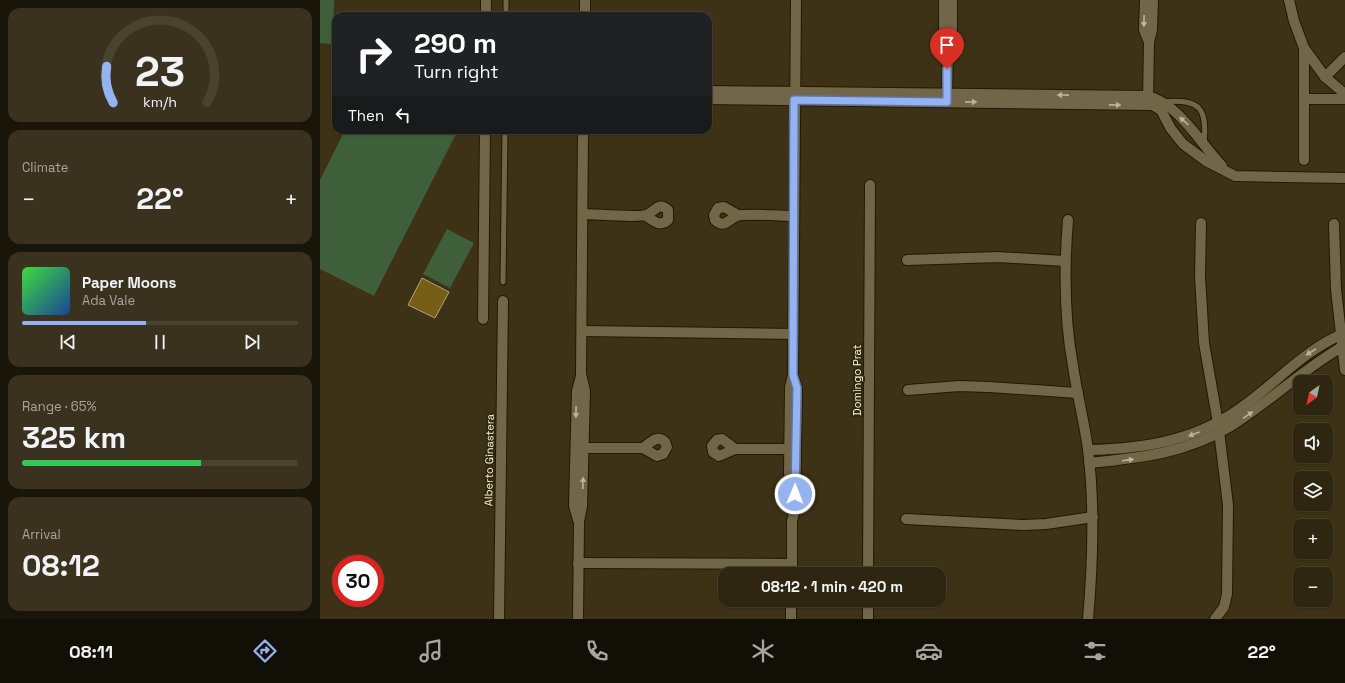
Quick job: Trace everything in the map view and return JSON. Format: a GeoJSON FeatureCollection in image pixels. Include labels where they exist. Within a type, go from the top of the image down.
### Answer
{"type":"FeatureCollection","features":[{"type":"Feature","properties":{"kind":"street"},"geometry":{"type":"LineString","coordinates":[[486,0],[486,12]]}},
{"type":"Feature","properties":{"kind":"street"},"geometry":{"type":"LineString","coordinates":[[585,0],[585,12]]}},
{"type":"Feature","properties":{"kind":"street"},"geometry":{"type":"LineString","coordinates":[[792,567],[792,521],[789,509],[793,449],[790,388],[793,375],[794,96],[796,0]]}},
{"type":"Feature","properties":{"kind":"street"},"geometry":{"type":"LineString","coordinates":[[944,0],[944,28],[948,45]]}},
{"type":"Feature","properties":{"kind":"street"},"geometry":{"type":"LineString","coordinates":[[947,98],[948,45],[952,29],[952,0]]}},
{"type":"Feature","properties":{"kind":"street"},"geometry":{"type":"LineString","coordinates":[[1145,0],[1144,30],[1149,42]]}},
{"type":"Feature","properties":{"kind":"street"},"geometry":{"type":"LineString","coordinates":[[1153,0],[1152,30],[1149,42],[1153,103],[1183,144],[1206,161],[1240,177],[1345,178]]}},
{"type":"Feature","properties":{"kind":"street"},"geometry":{"type":"LineString","coordinates":[[1289,0],[1294,21],[1304,48],[1326,78],[1345,94]]}},
{"type":"Feature","properties":{"kind":"street"},"geometry":{"type":"LineString","coordinates":[[1304,48],[1304,160]]}},
{"type":"Feature","properties":{"kind":"street"},"geometry":{"type":"LineString","coordinates":[[1325,99],[1326,78],[1345,57]]}},
{"type":"Feature","properties":{"kind":"street"},"geometry":{"type":"LineString","coordinates":[[1304,79],[1326,78]]}},
{"type":"Feature","properties":{"kind":"street"},"geometry":{"type":"LineString","coordinates":[[712,91],[794,96],[1153,103],[1195,131],[1204,147],[1228,172]]}},
{"type":"Feature","properties":{"kind":"street"},"geometry":{"type":"LineString","coordinates":[[712,99],[794,96]]}},
{"type":"Feature","properties":{"kind":"street"},"geometry":{"type":"LineString","coordinates":[[1304,99],[1345,99]]}},
{"type":"Feature","properties":{"kind":"street"},"geometry":{"type":"LineString","coordinates":[[483,319],[485,134]]}},
{"type":"Feature","properties":{"kind":"street"},"geometry":{"type":"LineString","coordinates":[[578,619],[579,521],[574,506],[579,448],[577,391],[581,374],[584,134]]}},
{"type":"Feature","properties":{"kind":"street","name":"Domingo Prat"},"geometry":{"type":"LineString","coordinates":[[868,567],[870,185]]}},
{"type":"Feature","properties":{"kind":"street"},"geometry":{"type":"LineString","coordinates":[[583,214],[645,215]]}},
{"type":"Feature","properties":{"kind":"street"},"geometry":{"type":"LineString","coordinates":[[738,216],[794,216]]}},
{"type":"Feature","properties":{"kind":"street"},"geometry":{"type":"LineString","coordinates":[[1068,220],[1064,261],[1068,334],[1088,450],[1093,517],[1093,548],[1088,619]]}},
{"type":"Feature","properties":{"kind":"street"},"geometry":{"type":"LineString","coordinates":[[1201,223],[1200,277],[1204,343],[1219,428],[1228,505],[1227,594],[1224,607],[1215,619]]}},
{"type":"Feature","properties":{"kind":"street"},"geometry":{"type":"LineString","coordinates":[[1334,224],[1336,289],[1343,334],[1345,370]]}},
{"type":"Feature","properties":{"kind":"street"},"geometry":{"type":"LineString","coordinates":[[907,260],[998,257],[1064,261]]}},
{"type":"Feature","properties":{"kind":"street","name":"Alberto Ginastera"},"geometry":{"type":"LineString","coordinates":[[499,619],[503,301]]}},
{"type":"Feature","properties":{"kind":"street"},"geometry":{"type":"LineString","coordinates":[[582,331],[793,334]]}},
{"type":"Feature","properties":{"kind":"street"},"geometry":{"type":"LineString","coordinates":[[1088,450],[1120,450],[1157,444],[1219,428],[1303,356],[1343,334]]}},
{"type":"Feature","properties":{"kind":"street"},"geometry":{"type":"LineString","coordinates":[[1089,463],[1155,456],[1178,449],[1250,414],[1320,360],[1343,346]]}},
{"type":"Feature","properties":{"kind":"street"},"geometry":{"type":"LineString","coordinates":[[908,390],[959,386],[989,386],[1078,393]]}},
{"type":"Feature","properties":{"kind":"street"},"geometry":{"type":"LineString","coordinates":[[579,448],[643,448]]}},
{"type":"Feature","properties":{"kind":"street"},"geometry":{"type":"LineString","coordinates":[[735,449],[793,449]]}},
{"type":"Feature","properties":{"kind":"street"},"geometry":{"type":"LineString","coordinates":[[906,519],[1023,525],[1046,524],[1093,517]]}},
{"type":"Feature","properties":{"kind":"street"},"geometry":{"type":"LineString","coordinates":[[578,563],[721,567]]}},
{"type":"Feature","properties":{"kind":"street"},"geometry":{"type":"LineString","coordinates":[[791,619],[792,607]]}},
{"type":"Feature","properties":{"kind":"street"},"geometry":{"type":"LineString","coordinates":[[868,607],[868,619]]}},
{"type":"Feature","properties":{"kind":"lane"},"geometry":{"type":"LineString","coordinates":[[506,0],[506,12]]}},
{"type":"Feature","properties":{"kind":"lane"},"geometry":{"type":"LineString","coordinates":[[1153,103],[1184,102],[1201,109],[1205,117],[1204,147]]}},
{"type":"Feature","properties":{"kind":"lane"},"geometry":{"type":"LineString","coordinates":[[503,282],[505,134]]}},
{"type":"Feature","properties":{"kind":"green space"},"geometry":{"type":"Polygon","coordinates":[[[320,0],[334,0],[334,12],[332,12],[332,44],[320,43],[320,0]]]}},
{"type":"Feature","properties":{"kind":"green space"},"geometry":{"type":"Polygon","coordinates":[[[343,134],[456,134],[374,296],[320,269],[320,180],[343,134]]]}},
{"type":"Feature","properties":{"kind":"green space"},"geometry":{"type":"Polygon","coordinates":[[[447,229],[474,243],[450,288],[423,274],[447,229]]]}},
{"type":"Feature","properties":{"kind":"building"},"geometry":{"type":"Polygon","coordinates":[[[422,278],[449,292],[435,318],[408,305],[422,278]]]}},
{"type":"Feature","properties":{"kind":"route"},"geometry":{"type":"LineString","coordinates":[[795,494],[797,388],[793,375],[794,100],[947,102],[947,69]]}}]}
